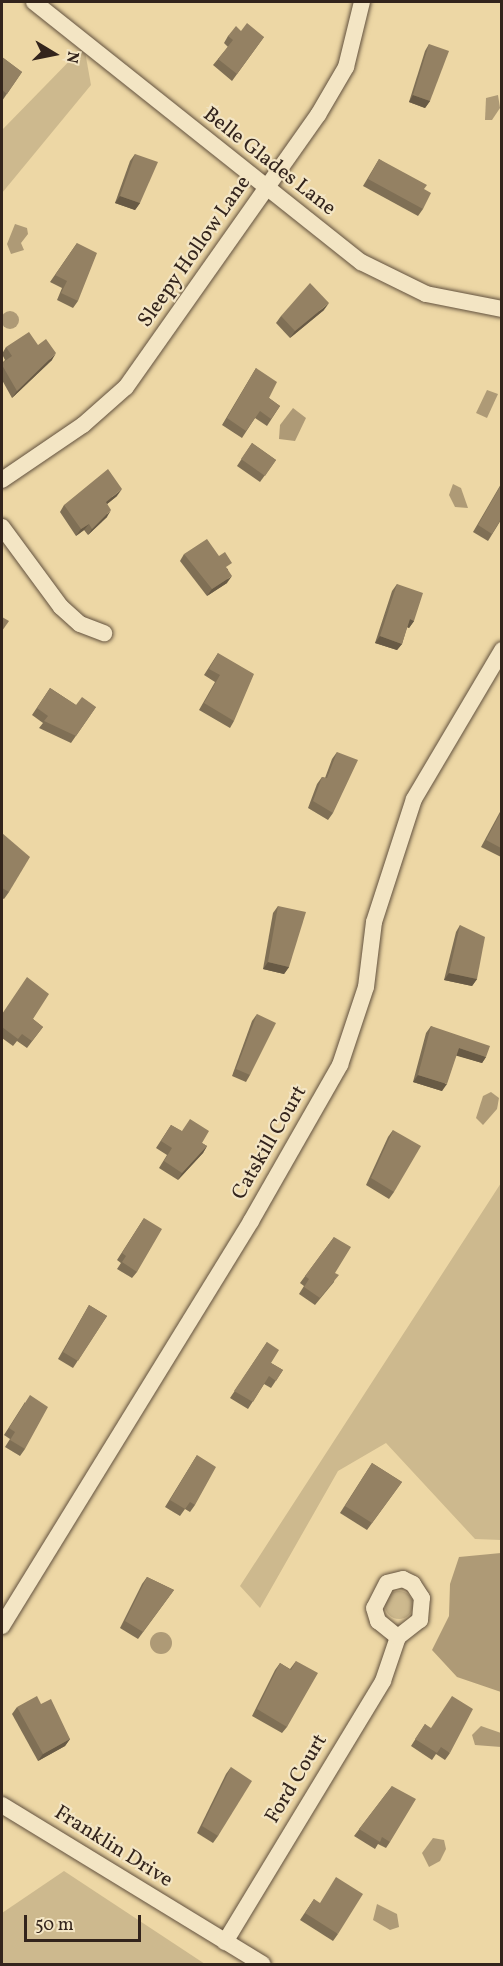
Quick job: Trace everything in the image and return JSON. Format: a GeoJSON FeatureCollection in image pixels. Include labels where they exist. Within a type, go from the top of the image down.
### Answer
{"type":"FeatureCollection","features":[{"type":"Feature","properties":{"kind":"street","name":"Belle Glades Lane"},"geometry":{"type":"LineString","coordinates":[[34,2],[266,190],[361,262],[405,285],[501,309]]}},
{"type":"Feature","properties":{"kind":"street","name":"Sleepy Hollow Lane"},"geometry":{"type":"LineString","coordinates":[[2,480],[83,425],[126,387],[336,87],[362,2]]}},
{"type":"Feature","properties":{"kind":"street"},"geometry":{"type":"LineString","coordinates":[[2,527],[61,607],[80,624],[104,633]]}},
{"type":"Feature","properties":{"kind":"street","name":"Catskill Court"},"geometry":{"type":"LineString","coordinates":[[2,1626],[245,1232],[340,1065],[366,987],[374,922],[410,809],[501,650]]}},
{"type":"Feature","properties":{"kind":"street","name":"Ford Court"},"geometry":{"type":"LineString","coordinates":[[225,1942],[383,1681],[398,1637]]}},
{"type":"Feature","properties":{"kind":"street","name":"Franklin Drive"},"geometry":{"type":"LineString","coordinates":[[2,1805],[262,1965]]}},
{"type":"Feature","properties":{"kind":"shaded area"},"geometry":{"type":"Polygon","coordinates":[[[84,46],[91,85],[2,193],[2,130],[84,46]]]}},
{"type":"Feature","properties":{"kind":"shaded area"},"geometry":{"type":"Polygon","coordinates":[[[498,95],[500,108],[492,120],[485,120],[486,98],[498,95]]]}},
{"type":"Feature","properties":{"kind":"shaded area"},"geometry":{"type":"Polygon","coordinates":[[[15,224],[27,228],[28,234],[21,243],[24,250],[11,254],[7,244],[15,224]]]}},
{"type":"Feature","properties":{"kind":"shaded area"},"geometry":{"type":"Polygon","coordinates":[[[10,311],[16,314],[19,320],[16,326],[10,329],[4,326],[1,320],[4,314],[10,311]]]}},
{"type":"Feature","properties":{"kind":"shaded area"},"geometry":{"type":"Polygon","coordinates":[[[487,390],[498,394],[487,418],[476,413],[487,390]]]}},
{"type":"Feature","properties":{"kind":"shaded area"},"geometry":{"type":"Polygon","coordinates":[[[293,408],[306,418],[295,441],[279,439],[280,425],[293,408]]]}},
{"type":"Feature","properties":{"kind":"shaded area"},"geometry":{"type":"Polygon","coordinates":[[[453,484],[461,488],[468,508],[455,507],[449,495],[453,484]]]}},
{"type":"Feature","properties":{"kind":"shaded area"},"geometry":{"type":"Polygon","coordinates":[[[491,1092],[499,1098],[497,1109],[483,1125],[476,1118],[483,1096],[491,1092]]]}},
{"type":"Feature","properties":{"kind":"shaded area"},"geometry":{"type":"Polygon","coordinates":[[[501,1183],[501,1540],[475,1539],[386,1443],[338,1471],[260,1608],[240,1586],[501,1183]]]}},
{"type":"Feature","properties":{"kind":"shaded area"},"geometry":{"type":"Polygon","coordinates":[[[502,1553],[501,1692],[457,1677],[432,1650],[449,1616],[450,1584],[459,1557],[502,1553]]]}},
{"type":"Feature","properties":{"kind":"shaded area"},"geometry":{"type":"Polygon","coordinates":[[[399,1591],[409,1595],[413,1605],[409,1615],[399,1619],[389,1615],[385,1605],[389,1595],[399,1591]]]}},
{"type":"Feature","properties":{"kind":"shaded area"},"geometry":{"type":"Polygon","coordinates":[[[161,1632],[169,1635],[172,1643],[169,1651],[161,1654],[153,1651],[150,1643],[153,1635],[161,1632]]]}},
{"type":"Feature","properties":{"kind":"shaded area"},"geometry":{"type":"Polygon","coordinates":[[[481,1726],[501,1733],[501,1747],[475,1745],[472,1735],[481,1726]]]}},
{"type":"Feature","properties":{"kind":"shaded area"},"geometry":{"type":"Polygon","coordinates":[[[433,1838],[444,1840],[446,1849],[440,1861],[429,1867],[422,1853],[433,1838]]]}},
{"type":"Feature","properties":{"kind":"shaded area"},"geometry":{"type":"Polygon","coordinates":[[[64,1871],[205,1964],[2,1964],[2,1913],[64,1871]]]}},
{"type":"Feature","properties":{"kind":"shaded area"},"geometry":{"type":"Polygon","coordinates":[[[377,1904],[397,1914],[399,1927],[390,1930],[373,1920],[377,1904]]]}},
{"type":"Feature","properties":{"kind":"building"},"geometry":{"type":"Polygon","coordinates":[[[247,23],[264,37],[237,74],[218,59],[233,40],[228,36],[236,26],[241,31],[247,23]]]}},
{"type":"Feature","properties":{"kind":"building"},"geometry":{"type":"Polygon","coordinates":[[[429,44],[449,51],[430,101],[413,95],[429,44]]]}},
{"type":"Feature","properties":{"kind":"building"},"geometry":{"type":"Polygon","coordinates":[[[2,57],[22,72],[7,94],[2,90],[2,57]]]}},
{"type":"Feature","properties":{"kind":"building"},"geometry":{"type":"Polygon","coordinates":[[[135,154],[158,162],[140,203],[120,196],[135,154]]]}},
{"type":"Feature","properties":{"kind":"building"},"geometry":{"type":"Polygon","coordinates":[[[379,159],[427,185],[424,189],[431,193],[423,209],[368,179],[379,159]]]}},
{"type":"Feature","properties":{"kind":"building"},"geometry":{"type":"Polygon","coordinates":[[[77,243],[97,253],[78,301],[61,293],[67,281],[55,275],[77,243]]]}},
{"type":"Feature","properties":{"kind":"building"},"geometry":{"type":"Polygon","coordinates":[[[310,283],[329,303],[295,331],[281,316],[310,283]]]}},
{"type":"Feature","properties":{"kind":"building"},"geometry":{"type":"Polygon","coordinates":[[[29,332],[38,345],[46,339],[56,353],[17,391],[2,363],[12,356],[6,347],[29,332]]]}},
{"type":"Feature","properties":{"kind":"building"},"geometry":{"type":"Polygon","coordinates":[[[256,368],[277,382],[269,398],[280,406],[271,419],[260,411],[246,431],[227,418],[256,368]]]}},
{"type":"Feature","properties":{"kind":"building"},"geometry":{"type":"Polygon","coordinates":[[[252,443],[276,460],[265,476],[241,459],[252,443]]]}},
{"type":"Feature","properties":{"kind":"building"},"geometry":{"type":"Polygon","coordinates":[[[108,469],[122,489],[106,502],[111,510],[92,529],[89,524],[81,529],[64,505],[108,469]]]}},
{"type":"Feature","properties":{"kind":"building"},"geometry":{"type":"Polygon","coordinates":[[[501,485],[501,519],[492,534],[478,525],[501,485]]]}},
{"type":"Feature","properties":{"kind":"building"},"geometry":{"type":"Polygon","coordinates":[[[207,539],[219,556],[225,552],[232,563],[226,567],[232,576],[212,589],[184,554],[207,539]]]}},
{"type":"Feature","properties":{"kind":"building"},"geometry":{"type":"Polygon","coordinates":[[[397,584],[423,593],[414,621],[410,619],[402,644],[380,636],[397,584]]]}},
{"type":"Feature","properties":{"kind":"building"},"geometry":{"type":"Polygon","coordinates":[[[2,617],[9,621],[2,631],[2,617]]]}},
{"type":"Feature","properties":{"kind":"building"},"geometry":{"type":"Polygon","coordinates":[[[218,653],[254,674],[234,721],[204,703],[220,675],[209,669],[218,653]]]}},
{"type":"Feature","properties":{"kind":"building"},"geometry":{"type":"Polygon","coordinates":[[[50,688],[76,705],[82,697],[96,707],[76,736],[44,721],[48,716],[37,708],[50,688]]]}},
{"type":"Feature","properties":{"kind":"building"},"geometry":{"type":"Polygon","coordinates":[[[337,752],[358,760],[333,813],[313,801],[322,777],[327,778],[337,752]]]}},
{"type":"Feature","properties":{"kind":"building"},"geometry":{"type":"Polygon","coordinates":[[[501,812],[501,848],[486,840],[501,812]]]}},
{"type":"Feature","properties":{"kind":"building"},"geometry":{"type":"Polygon","coordinates":[[[2,833],[30,857],[9,892],[2,888],[2,833]]]}},
{"type":"Feature","properties":{"kind":"building"},"geometry":{"type":"Polygon","coordinates":[[[278,906],[306,912],[289,967],[268,962],[278,906]]]}},
{"type":"Feature","properties":{"kind":"building"},"geometry":{"type":"Polygon","coordinates":[[[460,925],[485,937],[477,979],[449,973],[460,925]]]}},
{"type":"Feature","properties":{"kind":"building"},"geometry":{"type":"Polygon","coordinates":[[[27,977],[49,994],[33,1019],[43,1027],[32,1041],[22,1034],[18,1039],[2,1027],[2,1014],[27,977]]]}},
{"type":"Feature","properties":{"kind":"building"},"geometry":{"type":"Polygon","coordinates":[[[257,1014],[276,1023],[250,1075],[236,1069],[257,1014]]]}},
{"type":"Feature","properties":{"kind":"building"},"geometry":{"type":"Polygon","coordinates":[[[431,1026],[490,1046],[486,1057],[459,1048],[447,1084],[418,1075],[431,1026]]]}},
{"type":"Feature","properties":{"kind":"building"},"geometry":{"type":"Polygon","coordinates":[[[190,1119],[209,1131],[202,1143],[207,1146],[182,1173],[164,1161],[172,1148],[161,1141],[171,1125],[182,1131],[190,1119]]]}},
{"type":"Feature","properties":{"kind":"building"},"geometry":{"type":"Polygon","coordinates":[[[393,1130],[421,1146],[394,1192],[371,1178],[393,1130]]]}},
{"type":"Feature","properties":{"kind":"building"},"geometry":{"type":"Polygon","coordinates":[[[144,1218],[162,1229],[137,1272],[122,1262],[126,1256],[122,1253],[144,1218]]]}},
{"type":"Feature","properties":{"kind":"building"},"geometry":{"type":"Polygon","coordinates":[[[334,1237],[351,1247],[335,1273],[339,1275],[320,1298],[304,1287],[309,1279],[305,1276],[334,1237]]]}},
{"type":"Feature","properties":{"kind":"building"},"geometry":{"type":"Polygon","coordinates":[[[89,1305],[107,1316],[78,1361],[63,1352],[89,1305]]]}},
{"type":"Feature","properties":{"kind":"building"},"geometry":{"type":"Polygon","coordinates":[[[267,1342],[279,1350],[271,1363],[283,1370],[276,1381],[269,1376],[253,1402],[234,1391],[267,1342]]]}},
{"type":"Feature","properties":{"kind":"building"},"geometry":{"type":"Polygon","coordinates":[[[30,1395],[48,1407],[25,1449],[10,1440],[15,1432],[9,1428],[30,1395]]]}},
{"type":"Feature","properties":{"kind":"building"},"geometry":{"type":"Polygon","coordinates":[[[197,1455],[216,1467],[195,1505],[190,1502],[185,1509],[170,1500],[197,1455]]]}},
{"type":"Feature","properties":{"kind":"building"},"geometry":{"type":"Polygon","coordinates":[[[372,1463],[402,1482],[372,1523],[345,1506],[372,1463]]]}},
{"type":"Feature","properties":{"kind":"building"},"geometry":{"type":"Polygon","coordinates":[[[147,1577],[174,1590],[143,1632],[125,1621],[147,1577]]]}},
{"type":"Feature","properties":{"kind":"building"},"geometry":{"type":"Polygon","coordinates":[[[296,1661],[318,1673],[287,1727],[257,1709],[280,1663],[291,1670],[296,1661]]]}},
{"type":"Feature","properties":{"kind":"building"},"geometry":{"type":"Polygon","coordinates":[[[37,1696],[41,1704],[51,1699],[70,1739],[43,1754],[17,1707],[37,1696]]]}},
{"type":"Feature","properties":{"kind":"building"},"geometry":{"type":"Polygon","coordinates":[[[452,1696],[473,1709],[450,1753],[441,1747],[437,1753],[415,1739],[425,1724],[431,1728],[452,1696]]]}},
{"type":"Feature","properties":{"kind":"building"},"geometry":{"type":"Polygon","coordinates":[[[231,1767],[252,1781],[218,1836],[202,1826],[231,1767]]]}},
{"type":"Feature","properties":{"kind":"building"},"geometry":{"type":"Polygon","coordinates":[[[392,1786],[416,1799],[390,1842],[382,1837],[380,1842],[359,1829],[392,1786]]]}},
{"type":"Feature","properties":{"kind":"building"},"geometry":{"type":"Polygon","coordinates":[[[336,1877],[363,1894],[338,1934],[305,1913],[314,1899],[320,1903],[336,1877]]]}}]}
